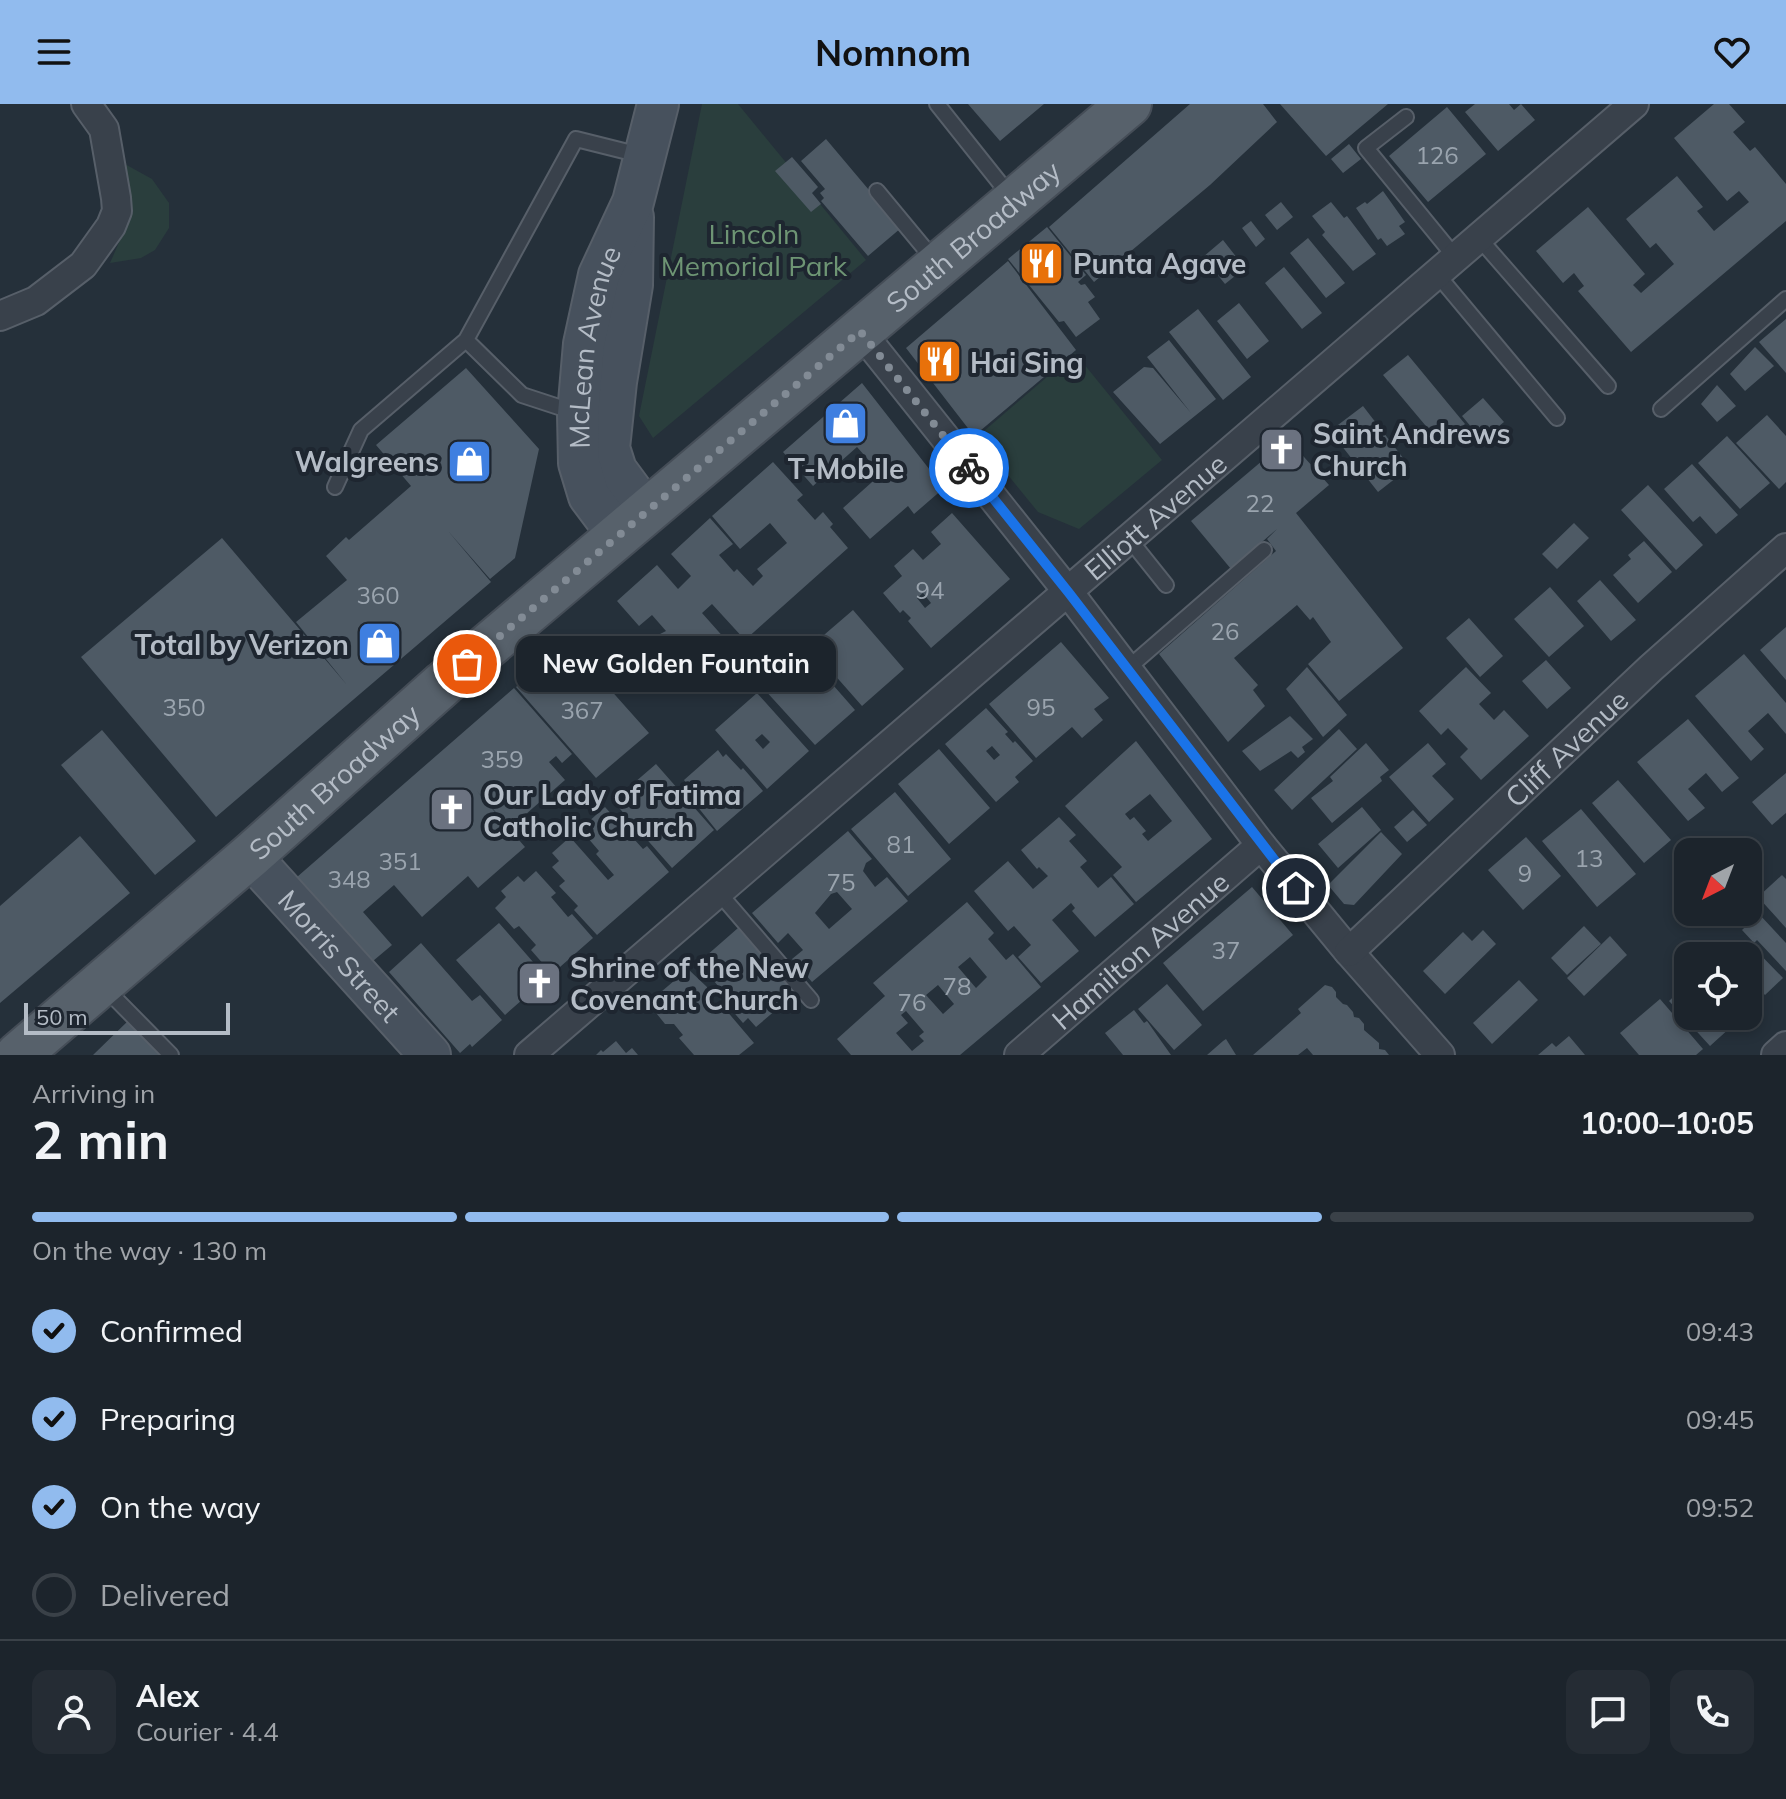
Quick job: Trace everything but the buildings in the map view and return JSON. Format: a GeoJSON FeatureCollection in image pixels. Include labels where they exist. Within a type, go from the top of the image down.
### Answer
{"type":"FeatureCollection","features":[{"type":"Feature","properties":{"kind":"main road","name":"South Broadway"},"geometry":{"type":"LineString","coordinates":[[25,1053],[100,983],[250,856],[444,683],[1129,104]]}},
{"type":"Feature","properties":{"kind":"street"},"geometry":{"type":"LineString","coordinates":[[0,316],[36,301],[83,265],[111,226],[117,211],[104,129],[86,104]]}},
{"type":"Feature","properties":{"kind":"street","name":"McLean Avenue"},"geometry":{"type":"LineString","coordinates":[[633,524],[589,496],[579,463],[578,414],[584,344],[599,275],[633,202],[658,104]]}},
{"type":"Feature","properties":{"kind":"street","name":"Elliott Avenue"},"geometry":{"type":"LineString","coordinates":[[529,1055],[1634,104]]}},
{"type":"Feature","properties":{"kind":"street","name":"McLean Avenue"},"geometry":{"type":"LineString","coordinates":[[633,202],[632,285],[609,448],[633,524]]}},
{"type":"Feature","properties":{"kind":"street"},"geometry":{"type":"LineString","coordinates":[[860,331],[1069,593],[1261,845],[1349,952],[1440,1055]]}},
{"type":"Feature","properties":{"kind":"street","name":"Cliff Avenue"},"geometry":{"type":"LineString","coordinates":[[1349,952],[1651,668],[1786,548]]}},
{"type":"Feature","properties":{"kind":"street","name":"Hamilton Avenue"},"geometry":{"type":"LineString","coordinates":[[1019,1055],[1261,845]]}},
{"type":"Feature","properties":{"kind":"street","name":"Morris Street"},"geometry":{"type":"LineString","coordinates":[[250,856],[430,1055]]}},
{"type":"Feature","properties":{"kind":"street"},"geometry":{"type":"LineString","coordinates":[[1776,1055],[1786,1046]]}},
{"type":"Feature","properties":{"kind":"lane"},"geometry":{"type":"LineString","coordinates":[[937,104],[1014,201]]}},
{"type":"Feature","properties":{"kind":"lane"},"geometry":{"type":"LineString","coordinates":[[1406,117],[1366,148],[1557,418]]}},
{"type":"Feature","properties":{"kind":"lane"},"geometry":{"type":"LineString","coordinates":[[335,487],[361,430],[466,340],[576,139],[644,156]]}},
{"type":"Feature","properties":{"kind":"lane"},"geometry":{"type":"LineString","coordinates":[[877,191],[938,265]]}},
{"type":"Feature","properties":{"kind":"lane"},"geometry":{"type":"LineString","coordinates":[[1478,237],[1608,386]]}},
{"type":"Feature","properties":{"kind":"lane"},"geometry":{"type":"LineString","coordinates":[[1661,409],[1786,299]]}},
{"type":"Feature","properties":{"kind":"lane"},"geometry":{"type":"LineString","coordinates":[[466,340],[522,395],[578,414]]}},
{"type":"Feature","properties":{"kind":"lane"},"geometry":{"type":"LineString","coordinates":[[1130,540],[1166,585]]}},
{"type":"Feature","properties":{"kind":"lane"},"geometry":{"type":"LineString","coordinates":[[1127,669],[1264,550]]}},
{"type":"Feature","properties":{"kind":"lane"},"geometry":{"type":"LineString","coordinates":[[719,893],[811,1000]]}},
{"type":"Feature","properties":{"kind":"lane"},"geometry":{"type":"LineString","coordinates":[[100,983],[171,1055]]}},
{"type":"Feature","properties":{"kind":"green space","name":"Lincoln Memorial Park"},"geometry":{"type":"Polygon","coordinates":[[[702,104],[738,104],[866,260],[653,438],[639,416],[702,104]]]}},
{"type":"Feature","properties":{"kind":"green space"},"geometry":{"type":"Polygon","coordinates":[[[123,163],[152,179],[169,203],[169,228],[155,250],[141,258],[110,263],[124,231],[123,163]]]}},
{"type":"Feature","properties":{"kind":"green space"},"geometry":{"type":"Polygon","coordinates":[[[1075,353],[1162,460],[1079,529],[1038,512],[977,437],[1075,353]]]}},
{"type":"Feature","properties":{"kind":"way so far"},"geometry":{"type":"LineString","coordinates":[[467,664],[860,331],[969,468]]}},
{"type":"Feature","properties":{"kind":"place","name":"Punta Agave"},"geometry":{"type":"Point","coordinates":[1042,263]}},
{"type":"Feature","properties":{"kind":"place","name":"Hai Sing"},"geometry":{"type":"Point","coordinates":[939,362]}},
{"type":"Feature","properties":{"kind":"place","name":"T-Mobile"},"geometry":{"type":"Point","coordinates":[846,423]}},
{"type":"Feature","properties":{"kind":"place","name":"Saint Andrews Church"},"geometry":{"type":"Point","coordinates":[1282,449]}},
{"type":"Feature","properties":{"kind":"place","name":"Walgreens"},"geometry":{"type":"Point","coordinates":[470,461]}},
{"type":"Feature","properties":{"kind":"place","name":"Total by Verizon"},"geometry":{"type":"Point","coordinates":[380,644]}},
{"type":"Feature","properties":{"kind":"place","name":"New Golden Fountain"},"geometry":{"type":"Point","coordinates":[467,664]}},
{"type":"Feature","properties":{"kind":"place","name":"Our Lady of Fatima Catholic Church"},"geometry":{"type":"Point","coordinates":[452,810]}},
{"type":"Feature","properties":{"kind":"place","name":"Shrine of the New Covenant Church"},"geometry":{"type":"Point","coordinates":[539,983]}},
{"type":"Feature","properties":{"kind":"route"},"geometry":{"type":"LineString","coordinates":[[969,468],[1296,888]]}}]}
